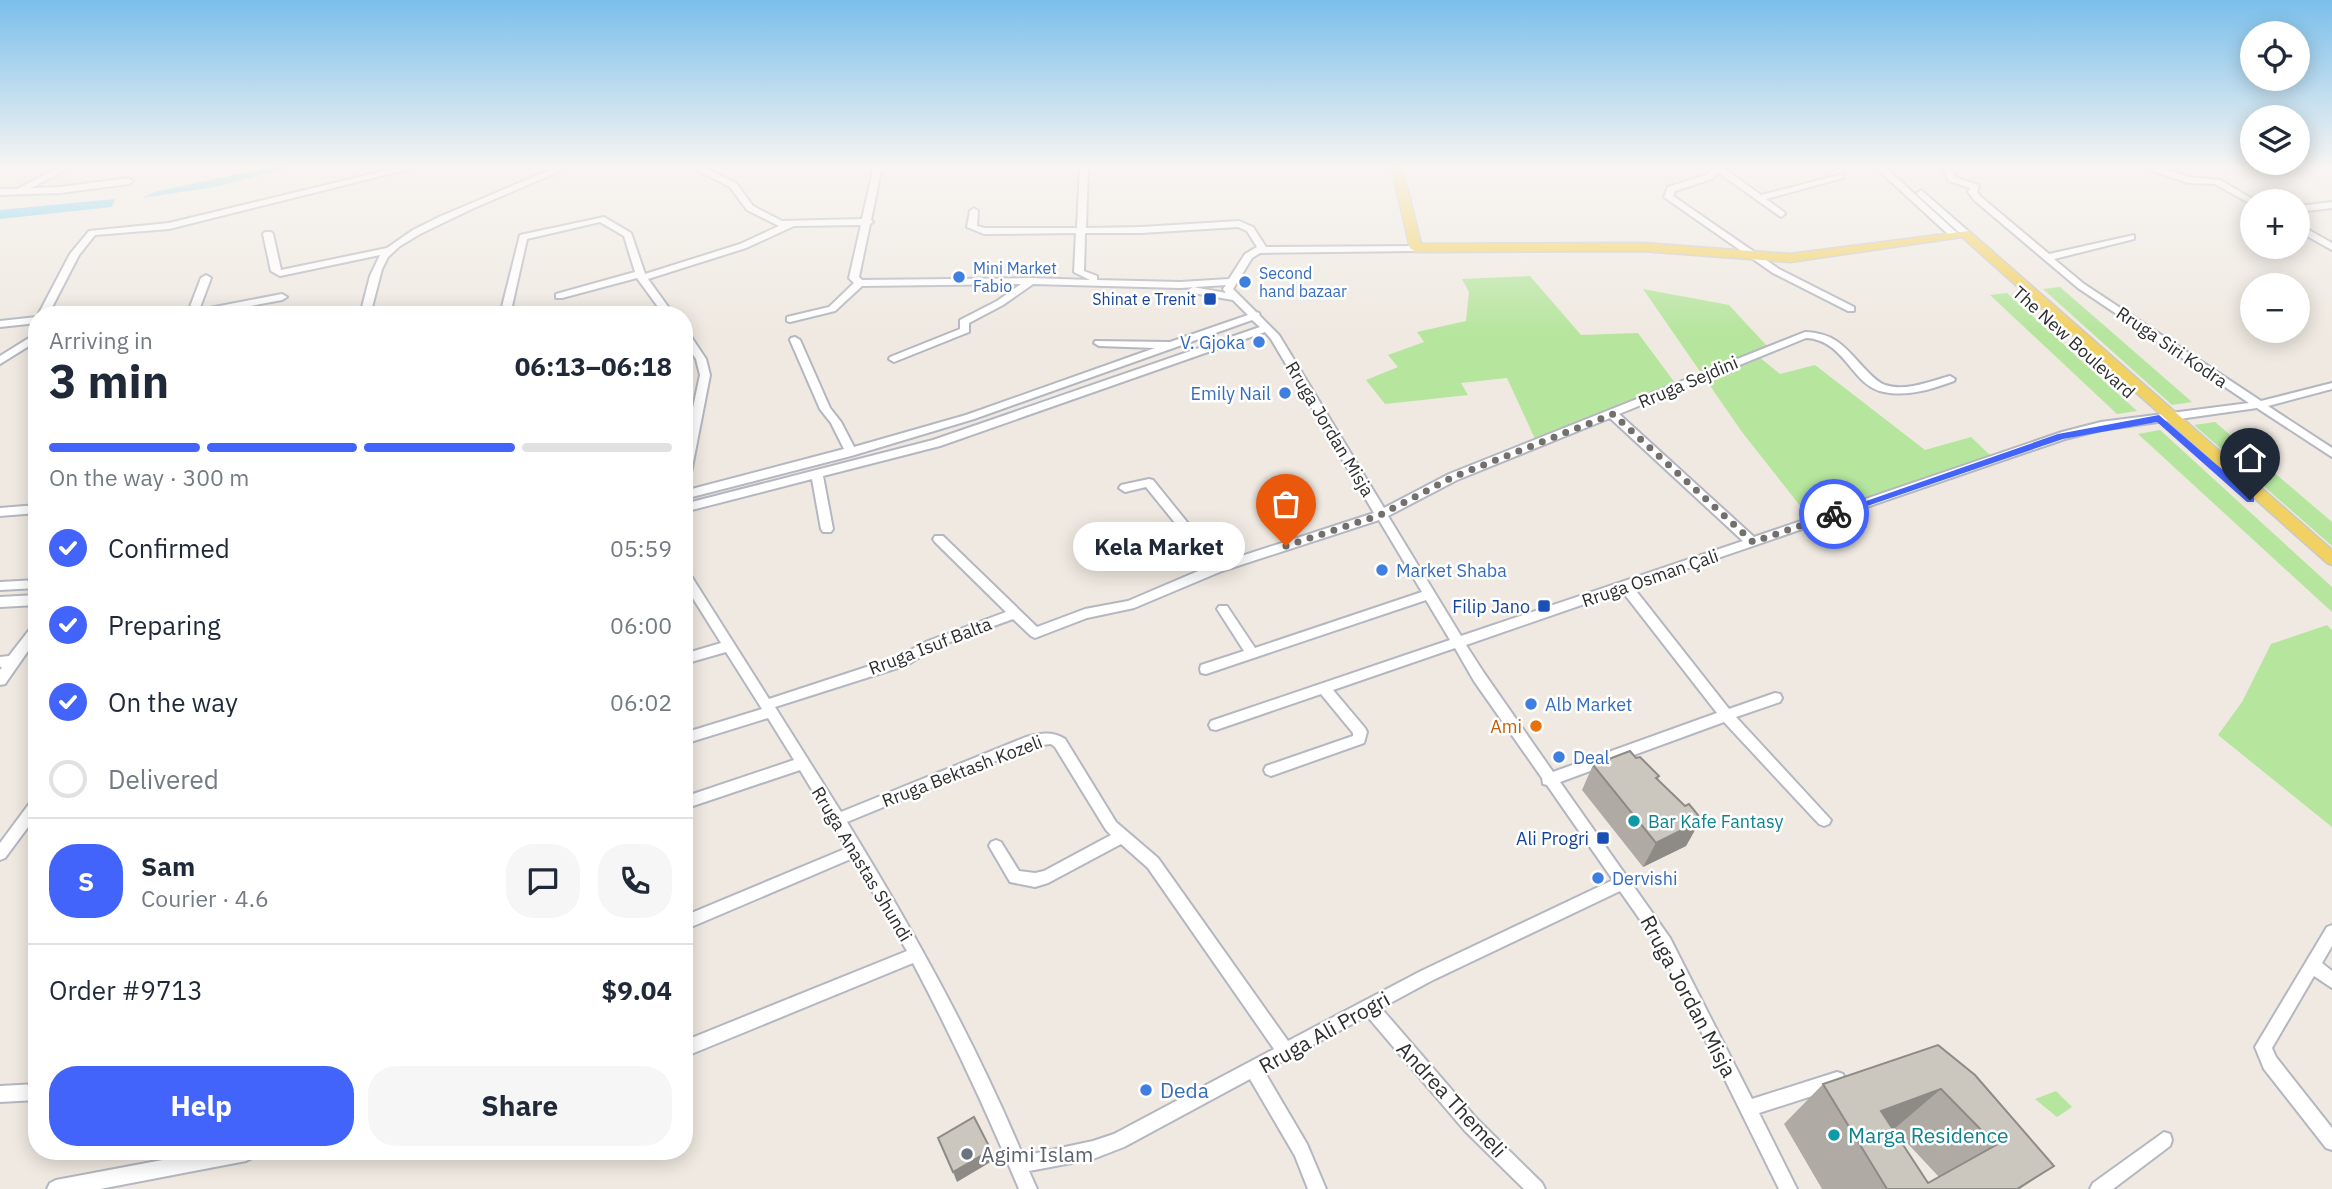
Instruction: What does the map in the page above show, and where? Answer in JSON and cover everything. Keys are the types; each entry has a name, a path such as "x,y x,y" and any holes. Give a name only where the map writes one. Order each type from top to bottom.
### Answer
{"main road":[{"path":"1410,221 1416,248 1642,247 1756,257 1806,256 1906,241 1962,236"},
{"name":"The New Boulevard","path":"1962,236 2166,417 2332,559"},
{"name":"The New Boulevard","path":"2166,417 2332,573"}],"street":[{"path":"49,306 75,254 92,233 169,226 188,221"},
{"path":"268,234 276,271 280,273 387,251 438,221"},
{"path":"507,306 523,237 590,221"},
{"path":"605,221 628,235 641,276 663,306"},
{"path":"775,221 790,225 868,222 854,272 854,278 859,283"},
{"path":"973,221 972,227 979,231 1239,224 1250,229 1263,248"},
{"path":"1081,221 1079,272 1096,278 1096,283"},
{"path":"1704,221 1794,282 1851,309"},
{"name":"The New Boulevard","path":"1945,221 1962,236"},
{"name":"The New Boulevard","path":"1947,221 1962,236"},
{"name":"Rruga Siri Kodra","path":"2004,221 2081,286 2332,453"},
{"path":"559,296 641,276 743,246 790,225"},
{"path":"2310,234 2332,247"},
{"path":"2046,258 2131,237"},
{"path":"1233,297 1228,289 1230,282 1248,256 1263,248 1416,248"},
{"path":"367,306 375,272 387,251"},
{"path":"193,306 206,278"},
{"path":"894,359 965,330 964,322 1000,303 1031,281"},
{"path":"790,319 832,309 859,283 1031,281 1180,285 1230,282"},
{"path":"1180,285 1233,297"},
{"path":"233,306 282,297"},
{"name":"Rruga Jordan Misja","path":"1233,297 1256,315 1267,328 1458,641 1548,780 1624,882 1665,943 1788,1189"},
{"path":"693,493 851,452 970,417 1256,315"},
{"path":"0,324 28,321"},
{"path":"693,506 817,476 974,430 1267,328"},
{"name":"Rruga Sejdini","path":"1380,515 1453,477 1805,335 1820,336 1833,341 1885,389 1921,389 1950,379"},
{"path":"795,340 825,409 836,422 851,452"},
{"path":"0,361 28,342"},
{"path":"1099,343 1172,346"},
{"path":"693,347 701,359 705,375 693,434"},
{"path":"2121,423 2257,405 2332,386"},
{"path":"1613,414 1753,542"},
{"name":"Rruga Osman Çali","path":"1216,725 2062,436 2121,423"},
{"path":"817,476 827,529"},
{"path":"1125,488 1149,483 1218,568"},
{"path":"0,512 28,510"},
{"path":"939,539 1035,632 1085,614 1130,605 1218,568 1380,515"},
{"path":"0,586 28,583"},
{"path":"1625,586 1726,715 1824,820"},
{"name":"Rruga Anastas Shundi","path":"693,588 837,820 915,955 995,1110 1019,1165"},
{"path":"1206,669 1430,594"},
{"path":"0,602 28,600"},
{"path":"1223,609 1252,653"},
{"name":"Rruga Isuf Balta","path":"693,737 902,661 932,644 1016,614"},
{"path":"0,680 7,661 28,638"},
{"path":"693,656 729,646"},
{"path":"1271,770 1359,739 1360,732 1324,688"},
{"path":"1548,780 1775,698"},
{"name":"Rruga Bektash Kozeli","path":"837,820 1031,741 1053,738 1060,743 1120,837 1153,863 1287,1053"},
{"path":"693,800 802,763"},
{"path":"0,854 28,816"},
{"path":"996,846 1015,877 1035,880 1120,837"},
{"path":"693,919 855,851"},
{"name":"Rruga Ali Progri","path":"1019,1165 1093,1150 1118,1141 1474,951 1624,882"},
{"path":"2332,932 2315,966 2266,1040 2264,1054 2332,1142"},
{"path":"693,1045 915,955"},
{"path":"2315,966 2332,981"},
{"name":"Andrea Themeli","path":"1370,1007 1463,1116 1536,1189"},
{"path":"1254,1070 1301,1150 1317,1189"},
{"path":"1747,1109 1848,1076"},
{"path":"0,1094 28,1092"},
{"path":"2099,1189 2164,1140"},
{"path":"56,1189 193,1160"},
{"path":"1019,1165 1028,1189"}],"green space":[{"path":"1530,276 1581,335 1638,333 1675,383 1536,441 1507,378 1461,383 1468,395 1385,404 1366,380 1398,367 1388,355 1424,342 1417,332 1466,321 1469,292 1462,279"},
{"path":"2060,287 2192,402 2172,405 2043,289"},
{"path":"1643,289 1729,305 1767,346 1753,352 1780,374 1815,365 1925,450 1971,437 1992,457 1812,521 1742,432"},
{"path":"2007,293 2137,411 2117,414 1990,295"},
{"path":"2215,422 2332,522 2332,546 2194,425"},
{"path":"2160,430 2332,587 2332,612 2138,434"},
{"path":"2327,625 2332,630 2332,827 2218,735 2242,702 2271,644"},
{"path":"2056,1091 2072,1107 2057,1117 2035,1099"}],"building":[{"path":"1630,751 1659,776 1656,778 1685,806 1689,804 1700,821 1656,843 1593,765"},
{"path":"1938,1045 1975,1075 2054,1166 2017,1189 1887,1189 1823,1084","holes":["1941,1089 1996,1145 1928,1183 1881,1111"]},
{"name":"Agimi Islam","path":"974,1117 991,1150 953,1172 938,1138"}],"way so far":[{"path":"1286,546 1380,515 1453,477 1613,414 1753,542 1834,514"}],"place":[{"name":"Mini Market Fabio","path":"959,277"},
{"name":"Second hand bazaar","path":"1245,282"},
{"name":"Shinat e Trenit","path":"1210,299"},
{"name":"V. Gjoka","path":"1259,342"},
{"name":"Emily Nail","path":"1285,393"},
{"name":"Kela Market","path":"1286,546"},
{"name":"Market Shaba","path":"1382,570"},
{"name":"Filip Jano","path":"1544,606"},
{"name":"Alb Market","path":"1531,704"},
{"name":"Ami","path":"1536,726"},
{"name":"Deal","path":"1559,757"},
{"name":"Bar Kafe Fantasy","path":"1634,821"},
{"name":"Ali Progri","path":"1603,838"},
{"name":"Dervishi","path":"1598,878"},
{"name":"Deda","path":"1146,1090"},
{"name":"Marga Residence","path":"1834,1135"},
{"name":"Agimi Islam","path":"967,1154"}],"route":[{"path":"1834,514 2062,436 2101,426 2159,418 2250,500"}]}
